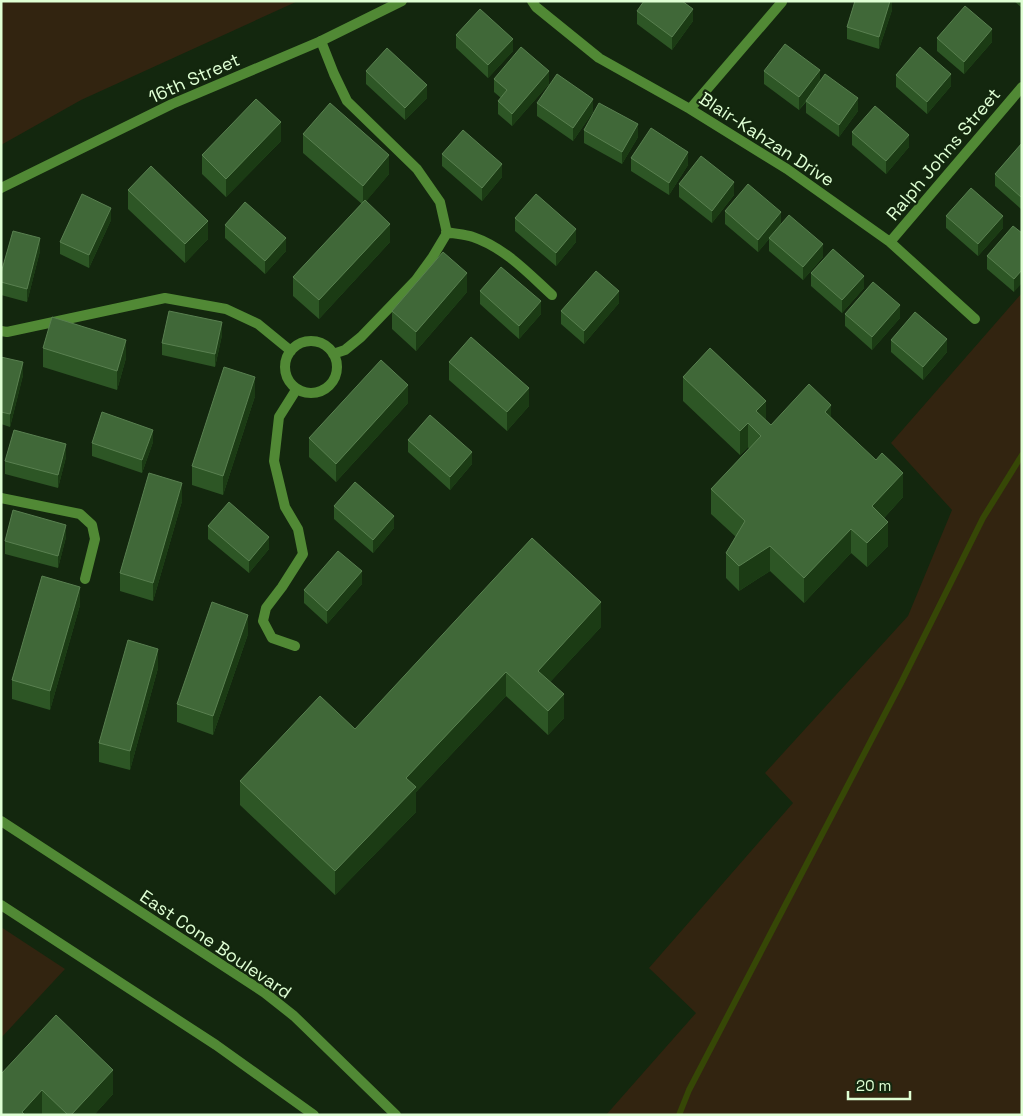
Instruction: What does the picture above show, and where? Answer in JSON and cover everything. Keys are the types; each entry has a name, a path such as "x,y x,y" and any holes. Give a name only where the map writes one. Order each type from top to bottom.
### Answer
{"street":[{"name":"16th Street","path":"1,188 172,104 321,41 402,1"},
{"name":"Blair-Kahzan Drive","path":"532,1 536,7 599,58 690,109 787,169 890,242 975,319"},
{"path":"690,109 782,2"},
{"path":"321,41 347,101 417,169 440,202 446,232 432,258 416,280 361,337 345,350 333,354"},
{"name":"Ralph Johns Street","path":"890,242 1022,87"},
{"path":"446,232 472,237 492,245 514,260 552,295"},
{"path":"1,331 7,332 165,298 226,309 258,324 291,352"},
{"path":"311,341 322,343 330,348 337,366 335,376 329,385 318,392 305,393 296,390 290,384 285,373 286,362 291,352 300,344 311,341"},
{"path":"295,646 272,638 264,621 266,608 304,554 298,529 285,507 274,462 279,417 296,390"},
{"path":"1,498 80,514 92,525 95,539 85,579"},
{"name":"East Cone Boulevard","path":"1,821 265,993 294,1016 396,1115"},
{"path":"1,905 216,1044 314,1115"}],"shaded area":[{"path":"1,1 298,1 81,100 1,145"},
{"path":"1022,293 1022,1115 606,1115 696,1013 649,968 793,803 765,773 908,616 952,510 891,443"},
{"path":"1,927 65,969 1,1038"}],"building":[{"path":"644,1 682,1 693,9 672,37 637,11"},
{"path":"855,1 890,1 879,37 847,27"},
{"path":"965,6 992,29 964,62 937,38"},
{"path":"480,9 513,39 488,65 456,35"},
{"path":"785,44 820,70 799,97 764,71"},
{"path":"521,47 549,71 512,114 498,101 507,90 494,79"},
{"path":"920,47 951,74 927,102 896,75"},
{"path":"387,48 427,85 405,108 366,71"},
{"path":"557,74 593,99 573,128 537,103"},
{"path":"825,74 858,98 839,125 806,101"},
{"path":"256,99 281,122 226,179 202,155"},
{"path":"330,103 389,155 363,186 303,134"},
{"path":"599,103 638,124 622,152 584,130"},
{"path":"875,106 909,135 886,161 852,132"},
{"path":"651,128 688,152 669,183 631,158"},
{"path":"463,130 502,164 482,188 442,154"},
{"path":"1022,143 1022,196 1021,197 995,174"},
{"path":"701,156 734,182 712,211 679,184"},
{"path":"151,166 208,221 185,244 128,190"},
{"path":"748,184 781,212 758,240 725,211"},
{"path":"971,188 1003,216 978,244 946,216"},
{"path":"82,194 111,208 89,255 60,242"},
{"path":"536,194 576,229 556,253 515,218"},
{"path":"365,200 390,224 319,300 293,277"},
{"path":"245,202 286,238 265,261 225,225"},
{"path":"789,215 823,244 803,267 769,238"},
{"path":"1013,226 1022,233 1022,270 1014,279 987,256"},
{"path":"13,231 40,238 27,289 1,282 1,273"},
{"path":"833,249 864,276 842,300 811,273"},
{"path":"443,252 467,273 416,332 392,311"},
{"path":"501,267 541,301 519,326 480,291"},
{"path":"596,271 619,291 584,331 561,311"},
{"path":"873,282 900,305 872,337 845,314"},
{"path":"169,311 222,322 215,354 162,343"},
{"path":"915,312 947,339 923,367 891,340"},
{"path":"52,317 126,340 117,371 43,348"},
{"path":"471,337 529,388 507,412 449,362"},
{"path":"710,348 766,401 756,411 771,425 809,384 831,405 825,412 876,460 882,453 903,473 872,506 888,522 867,543 851,529 804,578 770,546 739,566 726,553 745,521 711,489 761,436 748,423 740,431 683,377"},
{"path":"1,357 23,362 10,414 1,412"},
{"path":"381,360 408,385 336,464 309,438"},
{"path":"224,367 255,377 223,476 192,466"},
{"path":"102,412 153,430 142,460 92,443"},
{"path":"430,415 472,452 450,477 408,440"},
{"path":"14,430 66,444 58,475 5,461"},
{"path":"149,473 182,483 153,583 120,573"},
{"path":"355,482 394,516 373,540 334,506"},
{"path":"229,502 269,537 249,561 208,526"},
{"path":"13,510 66,525 58,556 5,541"},
{"path":"532,538 601,602 538,671 564,694 548,711 506,672 406,778 416,787 335,871 240,781 320,696 355,729"},
{"path":"338,551 362,571 327,611 304,590"},
{"path":"42,576 80,587 50,691 12,680"},
{"path":"212,602 248,615 213,716 177,704"},
{"path":"128,640 158,649 130,751 99,743"},
{"path":"56,1015 113,1070 71,1115 68,1115 42,1090 22,1112 25,1115 1,1115 1,1074"}],"waterway":[{"path":"679,1115 689,1090 901,683 983,518 1022,455"}]}
